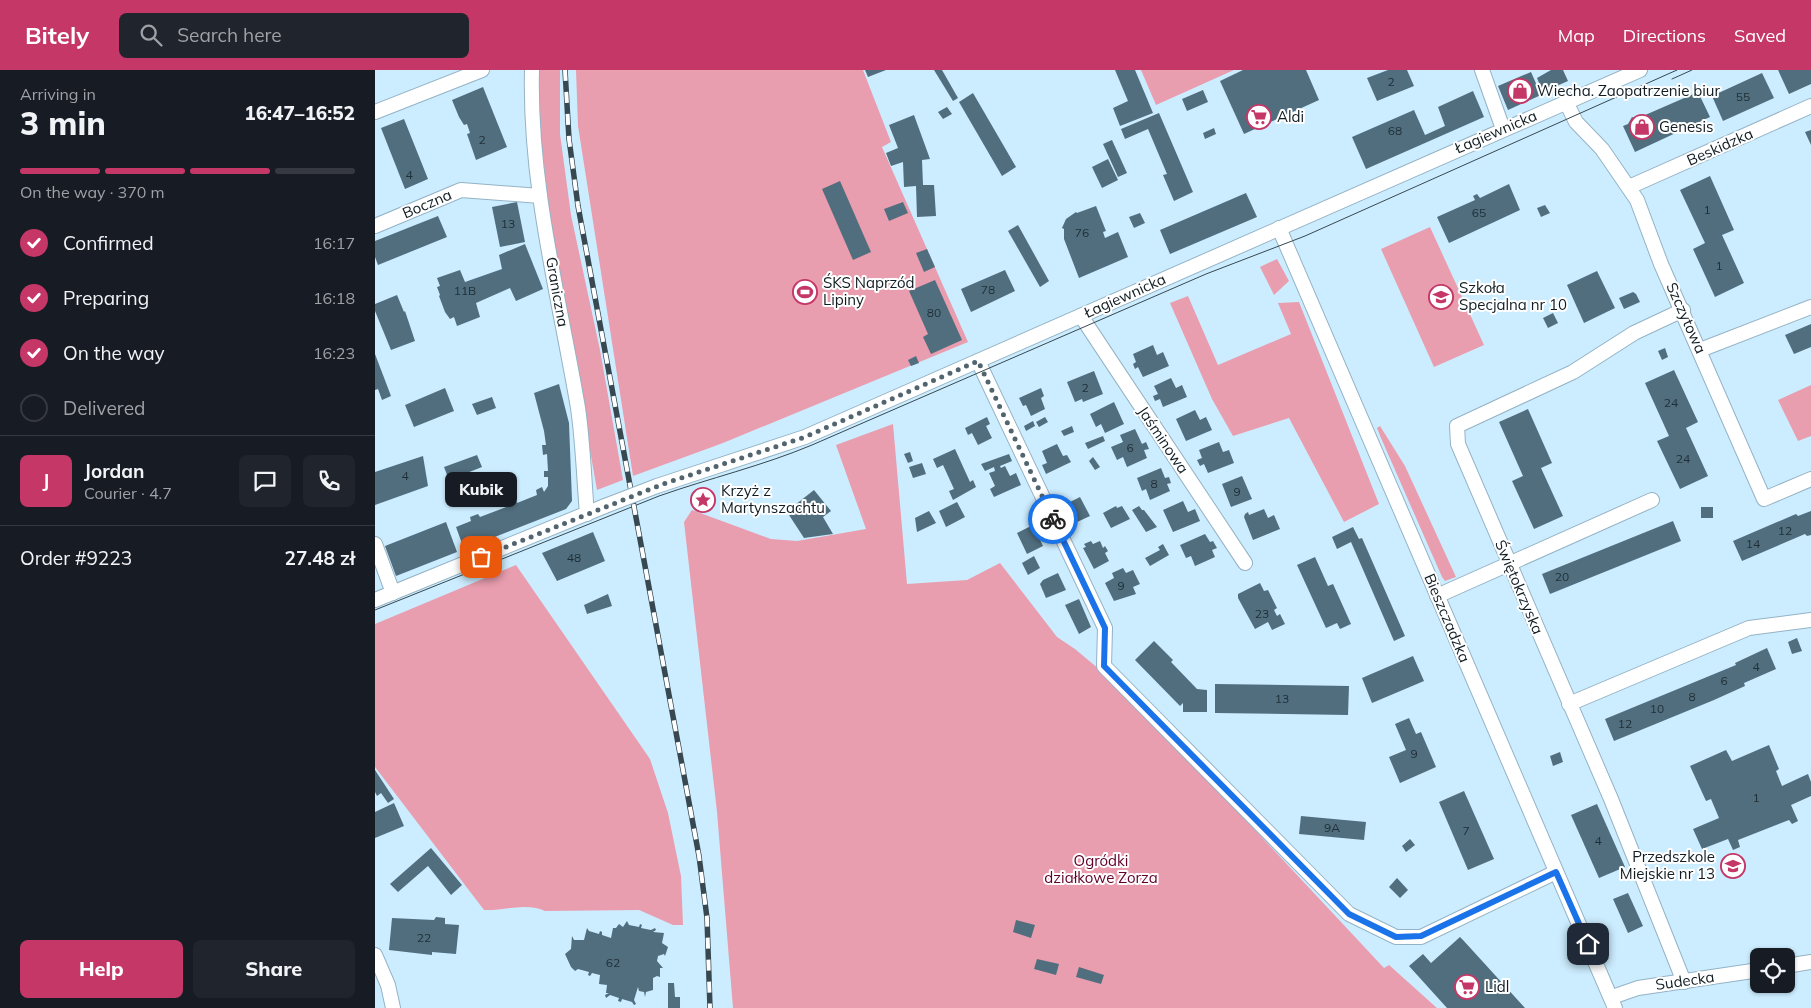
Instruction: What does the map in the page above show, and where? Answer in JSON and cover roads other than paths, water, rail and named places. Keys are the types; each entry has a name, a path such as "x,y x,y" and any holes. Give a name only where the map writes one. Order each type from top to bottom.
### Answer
{"street":[{"path":"375,112 482,70"},
{"name":"Graniczna","path":"533,70 531,113 540,196 578,410 587,514"},
{"path":"1482,70 1503,129"},
{"name":"Łagiewnicka","path":"375,600 657,486 805,437 1640,70"},
{"name":"Szczytowa","path":"1566,102 1576,122 1602,149 1637,200 1661,264 1683,310 1763,499 1811,479"},
{"name":"Beskidzka","path":"1629,187 1811,106"},
{"name":"Boczna","path":"375,226 461,190 540,196"},
{"name":"Bieszczadzka","path":"1279,228 1556,872 1614,1002"},
{"path":"1700,350 1811,307"},
{"name":"Świętokrzyska","path":"1683,310 1634,333 1573,372 1457,426 1458,444 1611,799 1684,982"},
{"name":"Jaśminowa","path":"1081,316 1245,563"},
{"path":"978,361 1105,628 1104,666 1349,914 1396,937 1421,936 1556,872"},
{"path":"1437,596 1652,500"},
{"path":"375,544 393,593"},
{"path":"1569,704 1749,628 1811,620"},
{"path":"375,955 388,985 393,1008"},
{"path":"1795,965 1811,962"},
{"name":"Sudecka","path":"1614,1002 1638,988 1750,971"}],"tram line":[{"path":"375,610 659,496 812,445 1206,274 1305,236 1677,70"},
{"path":"1672,79 1692,70"}],"railway":[{"path":"565,70 569,139 578,206 699,856 707,918 710,1008"}],"place":[{"name":"Wiecha. Zaopatrzenie biur","path":"1520,91"},
{"name":"Aldi","path":"1259,117"},
{"name":"Genesis","path":"1642,127"},
{"name":"ŚKS Naprzód Lipiny","path":"805,292"},
{"name":"Szkoła Specjalna nr 10","path":"1441,297"},
{"name":"Krzyż z Martynszachtu","path":"703,500"},
{"name":"Kubik","path":"481,557"},
{"name":"Przedszkole Miejskie nr 13","path":"1733,866"},
{"name":"Lidl","path":"1467,987"}],"park label":[{"name":"Ogródki działkowe Zorza","path":"1101,870"}]}
